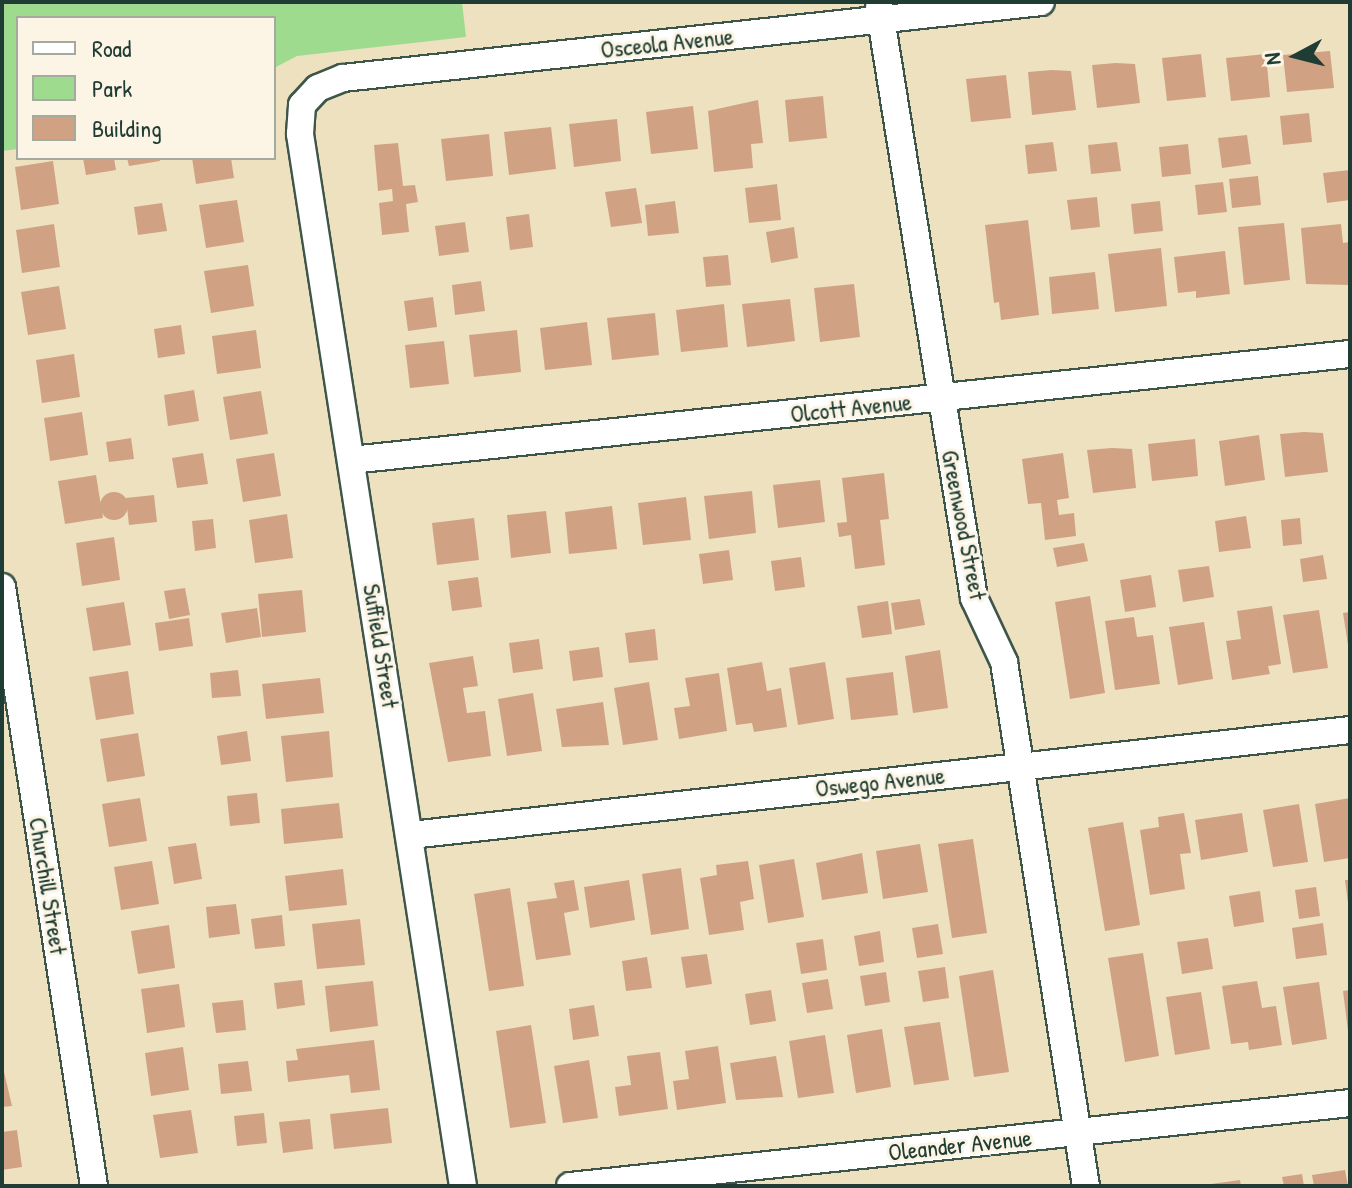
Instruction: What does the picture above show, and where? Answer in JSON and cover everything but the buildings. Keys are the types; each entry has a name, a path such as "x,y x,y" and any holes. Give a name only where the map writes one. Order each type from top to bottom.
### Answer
{"street":[{"name":"Osceola Avenue","path":"302,105 318,88 343,78 879,11 1041,2"},
{"name":"Greenwood Street","path":"879,11 974,598 1004,662 1086,1186"},
{"name":"Suffield Street","path":"302,105 300,134 463,1186"},
{"name":"Olcott Avenue","path":"351,460 1350,354"},
{"name":"Churchill Street","path":"2,587 94,1186"},
{"name":"Oswego Avenue","path":"411,835 1350,730"},
{"name":"Oleander Avenue","path":"570,1186 1350,1103"}],"green space":[{"path":"2,2 462,2 466,37 297,56 276,67 276,16 16,16 16,149 2,151"}]}
